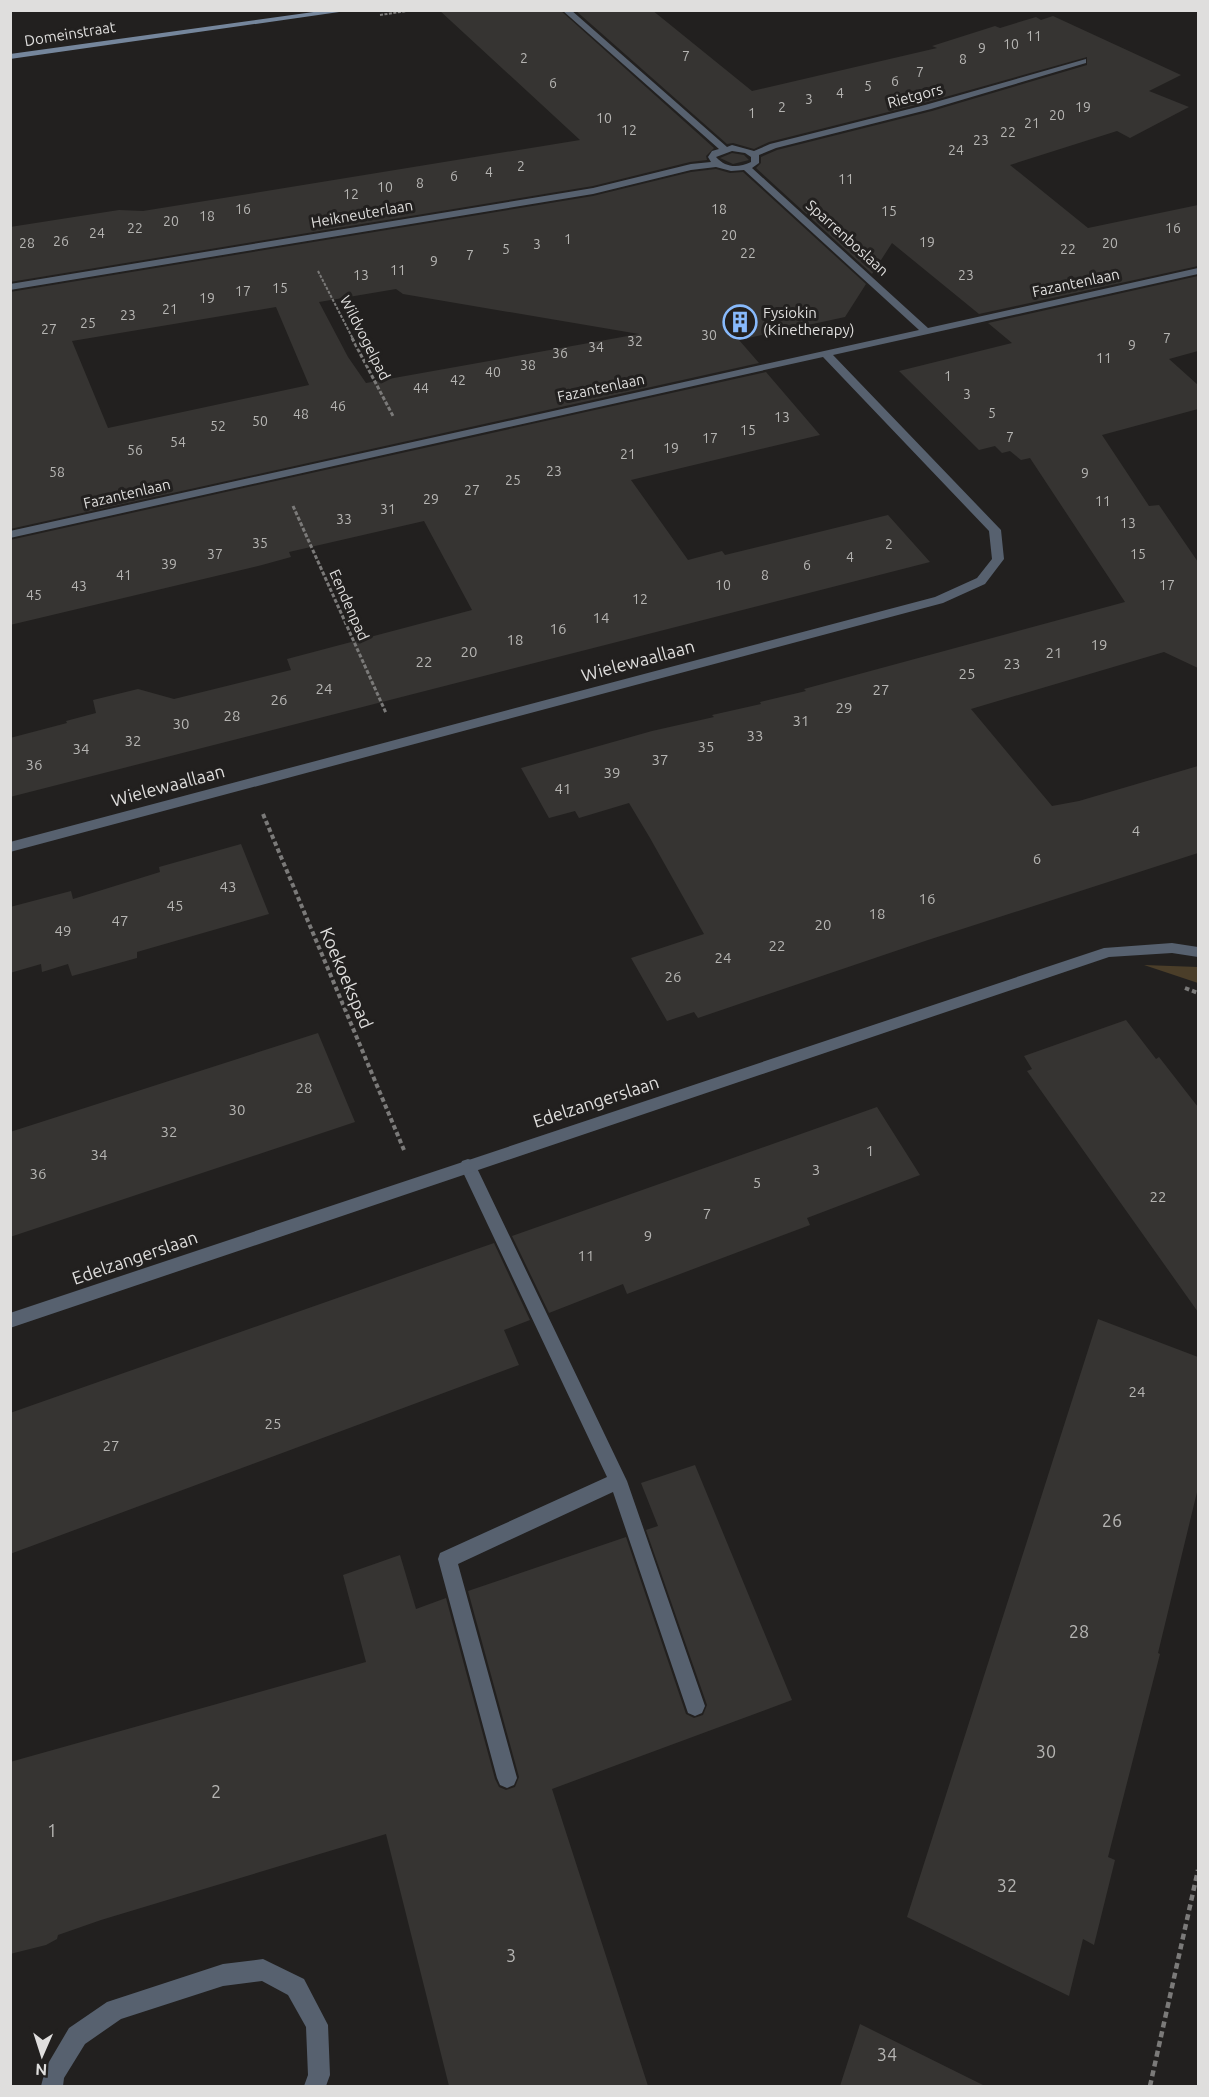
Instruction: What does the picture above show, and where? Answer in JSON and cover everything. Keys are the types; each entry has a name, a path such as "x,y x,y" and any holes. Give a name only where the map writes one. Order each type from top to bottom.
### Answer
{"street":[{"name":"Domeinstraat","path":"10,57 349,10"},
{"path":"566,10 724,149"},
{"name":"Rietgors","path":"754,154 773,146 928,107 1083,62"},
{"path":"724,149 741,149 754,154 755,163 746,167 728,168 716,164 712,157 724,149"},
{"name":"Heikneuterlaan","path":"10,287 592,191 691,167 716,164"},
{"name":"Sparrenboslaan","path":"746,167 927,332"},
{"name":"Fazantenlaan","path":"10,535 1198,271"},
{"name":"Wielewaallaan","path":"10,847 939,600 981,581 998,559 995,530 826,354"},
{"name":"Edelzangerslaan","path":"10,1321 1109,952 1172,948 1198,952"},
{"path":"468,1166 618,1481 695,1706"},
{"path":"507,1778 447,1559 618,1481"},
{"path":"52,2086 54,2075 77,2036 115,2010 222,1975 263,1970 296,1987 316,2025 318,2075 315,2086"}],"path":[{"name":"Wildvogelpad","path":"302,239 409,446"},
{"name":"Eendenpad","path":"279,475 400,743"},
{"name":"Koekoekspad","path":"251,783 418,1183"},
{"path":"1150,2086 1198,1870"}],"shaded area":[{"path":"1144,965 1198,967 1198,983"}],"building":[{"path":"439,10 560,10 714,148 706,156 707,160 690,162 593,186 10,282 10,227 119,210 143,211 580,140"},
{"path":"575,10 652,10 752,91 937,48 932,46 995,26 1000,28 1036,17 1041,20 1053,16 1181,75 1149,91 1189,107 1130,138 1117,131 1010,165 1088,228 1198,205 1198,266 979,314 892,243 872,274 756,168 761,163 761,157 777,150 932,111 1087,65 1087,57 924,103 769,142 754,149 733,143 727,144"},
{"path":"732,153 744,155 749,160 733,164 720,158"},
{"path":"716,169 730,173 743,172 866,284 845,317 739,340 759,363 10,529 10,292 593,196 691,172","holes":["396,289 403,294 639,334 366,383 348,357 319,302","276,307 309,385 108,428 72,341"]},
{"path":"1198,276 1198,351 1169,359 1198,385 1198,409 1102,435 1149,506 1159,505 1198,562 1198,668 1164,652 971,709 1052,806 1079,801 1198,766 1198,853 928,940 698,1018 694,1012 667,1021 631,958 704,934 650,838 629,803 579,818 575,811 549,818 521,768 652,731 714,717 712,715 761,704 760,702 806,691 804,689 1125,602 1030,458 1021,460 1010,451 1002,453 995,446 979,450 899,371 1012,343 988,323"},
{"path":"766,372 820,435 631,480 688,560 722,551 725,555 888,515 930,562 10,797 10,738 96,713 93,700 138,689 174,699 291,670 287,659 472,610 424,521 289,552 291,557 262,565 10,625 10,540"},
{"path":"241,844 269,914 137,952 137,958 72,976 68,964 42,972 41,964 10,973 10,907 71,891 73,899 160,872 159,867"},
{"path":"1126,1020 1156,1059 1159,1057 1198,1107 1198,1312 1027,1071 1032,1069 1024,1056"},
{"path":"318,1033 355,1122 10,1237 10,1132"},
{"path":"877,1107 920,1175 807,1218 810,1225 627,1294 623,1284 549,1313 512,1236"},
{"path":"494,1243 530,1320 504,1330 519,1365 10,1554 10,1413"},
{"path":"1098,1319 1198,1357 1198,1488 1158,1653 1160,1654 1108,1857 1115,1860 1094,1945 1083,1939 1069,1996 907,1917"},
{"path":"695,1465 792,1700 552,1789 648,2086 449,2086 386,1834 101,1920 58,1935 57,1939 46,1945 10,1954 10,1762 366,1662 343,1575 400,1555 416,1609 446,1598 499,1787 506,1790 515,1787 519,1777 468,1591 626,1537 686,1714 694,1718 703,1715 707,1705 646,1530 658,1526 641,1483"},
{"path":"860,2024 985,2086 840,2086"}],"place":[{"name":"Fysiokin (Kinetherapy)","path":"740,322"}]}
